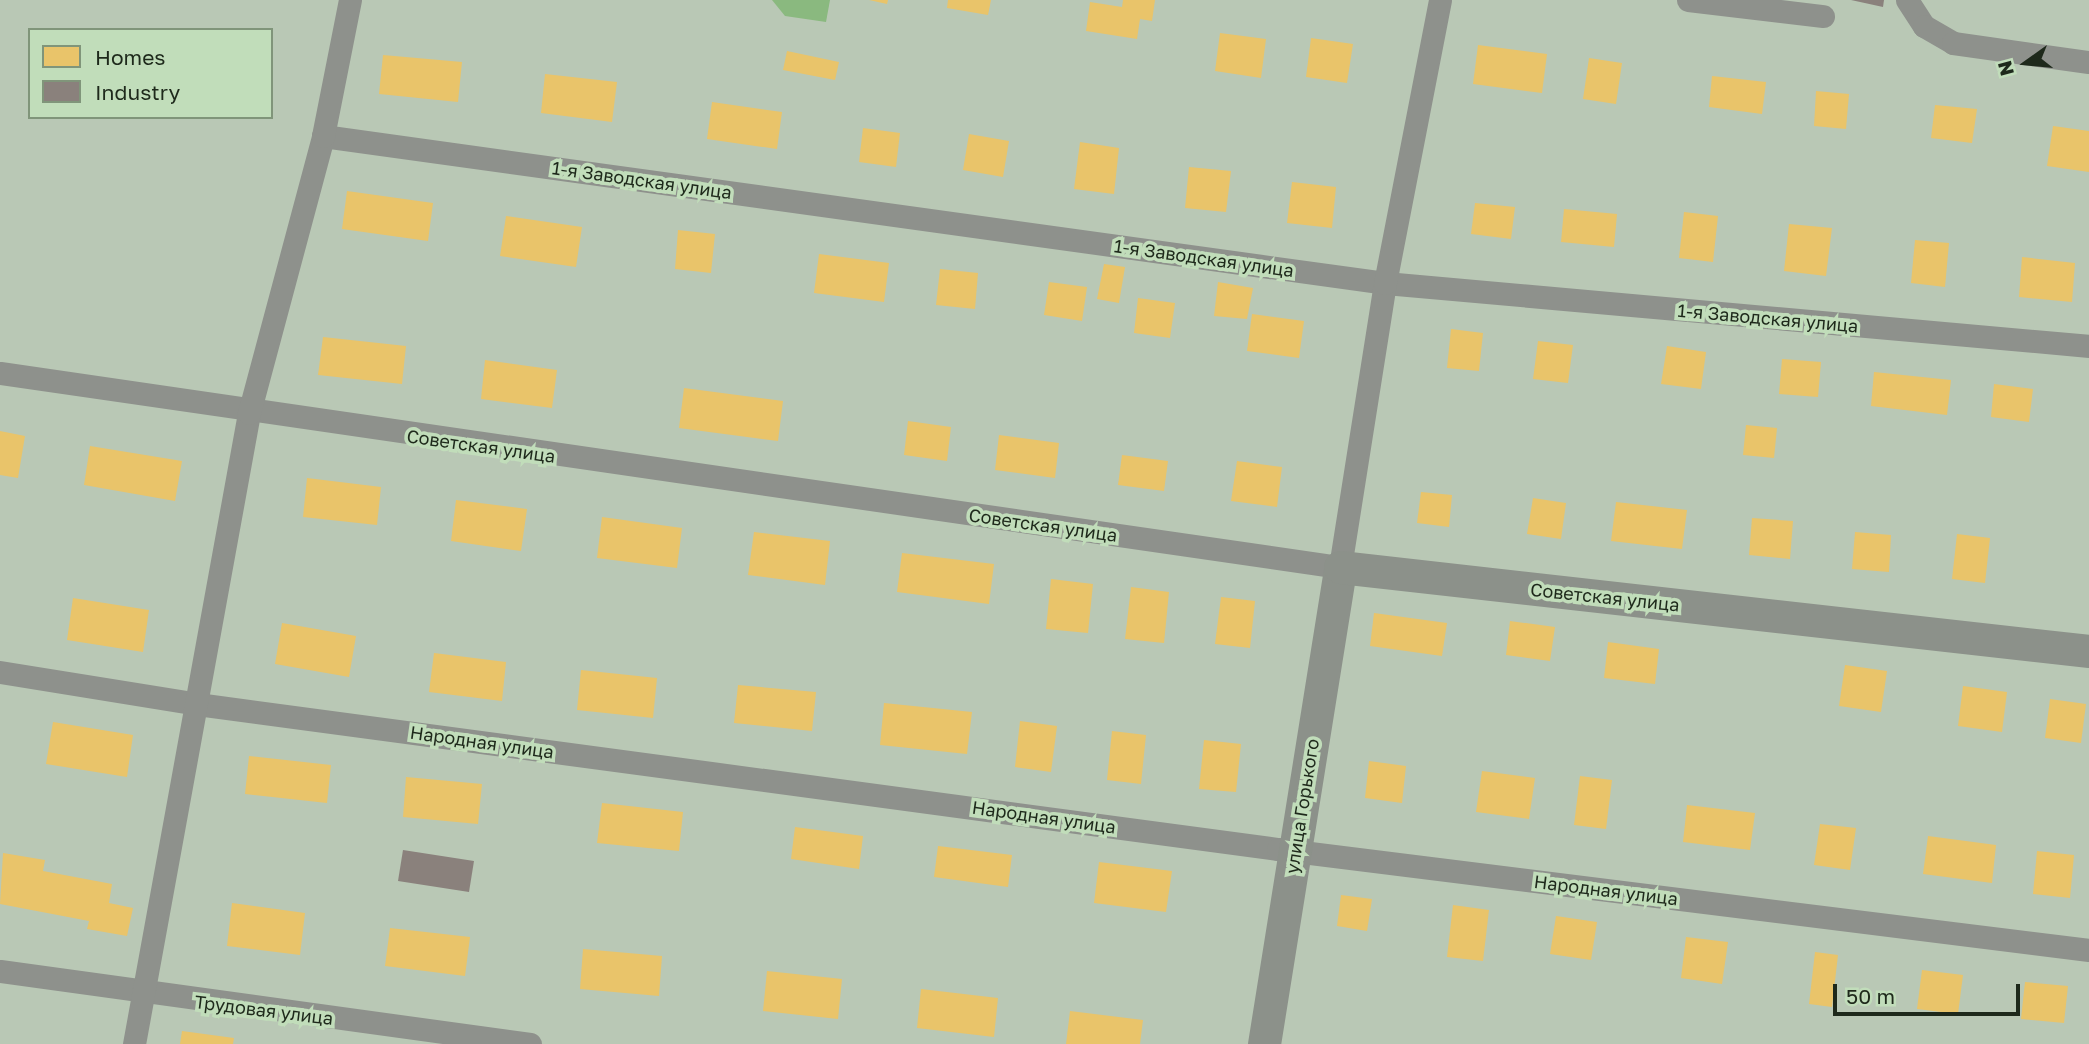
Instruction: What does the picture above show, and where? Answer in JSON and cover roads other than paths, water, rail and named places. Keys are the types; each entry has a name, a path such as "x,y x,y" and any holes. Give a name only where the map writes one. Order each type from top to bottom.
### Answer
{"street":[{"path":"134,1044 249,413 323,136 350,0"},
{"path":"1340,567 1385,284 1440,0"},
{"path":"1688,0 1823,16"},
{"path":"1907,0 1924,26 1953,43 2089,62"},
{"name":"1-я Заводская улица","path":"323,136 1385,284 2089,346"},
{"name":"Советская улица","path":"0,373 249,413 1340,567 2089,651"},
{"name":"улица Горького","path":"1264,1044 1340,567"},
{"name":"Народная улица","path":"0,672 197,704 1295,851 2089,950"},
{"name":"Трудовая улица","path":"0,971 145,995 530,1044"}]}
